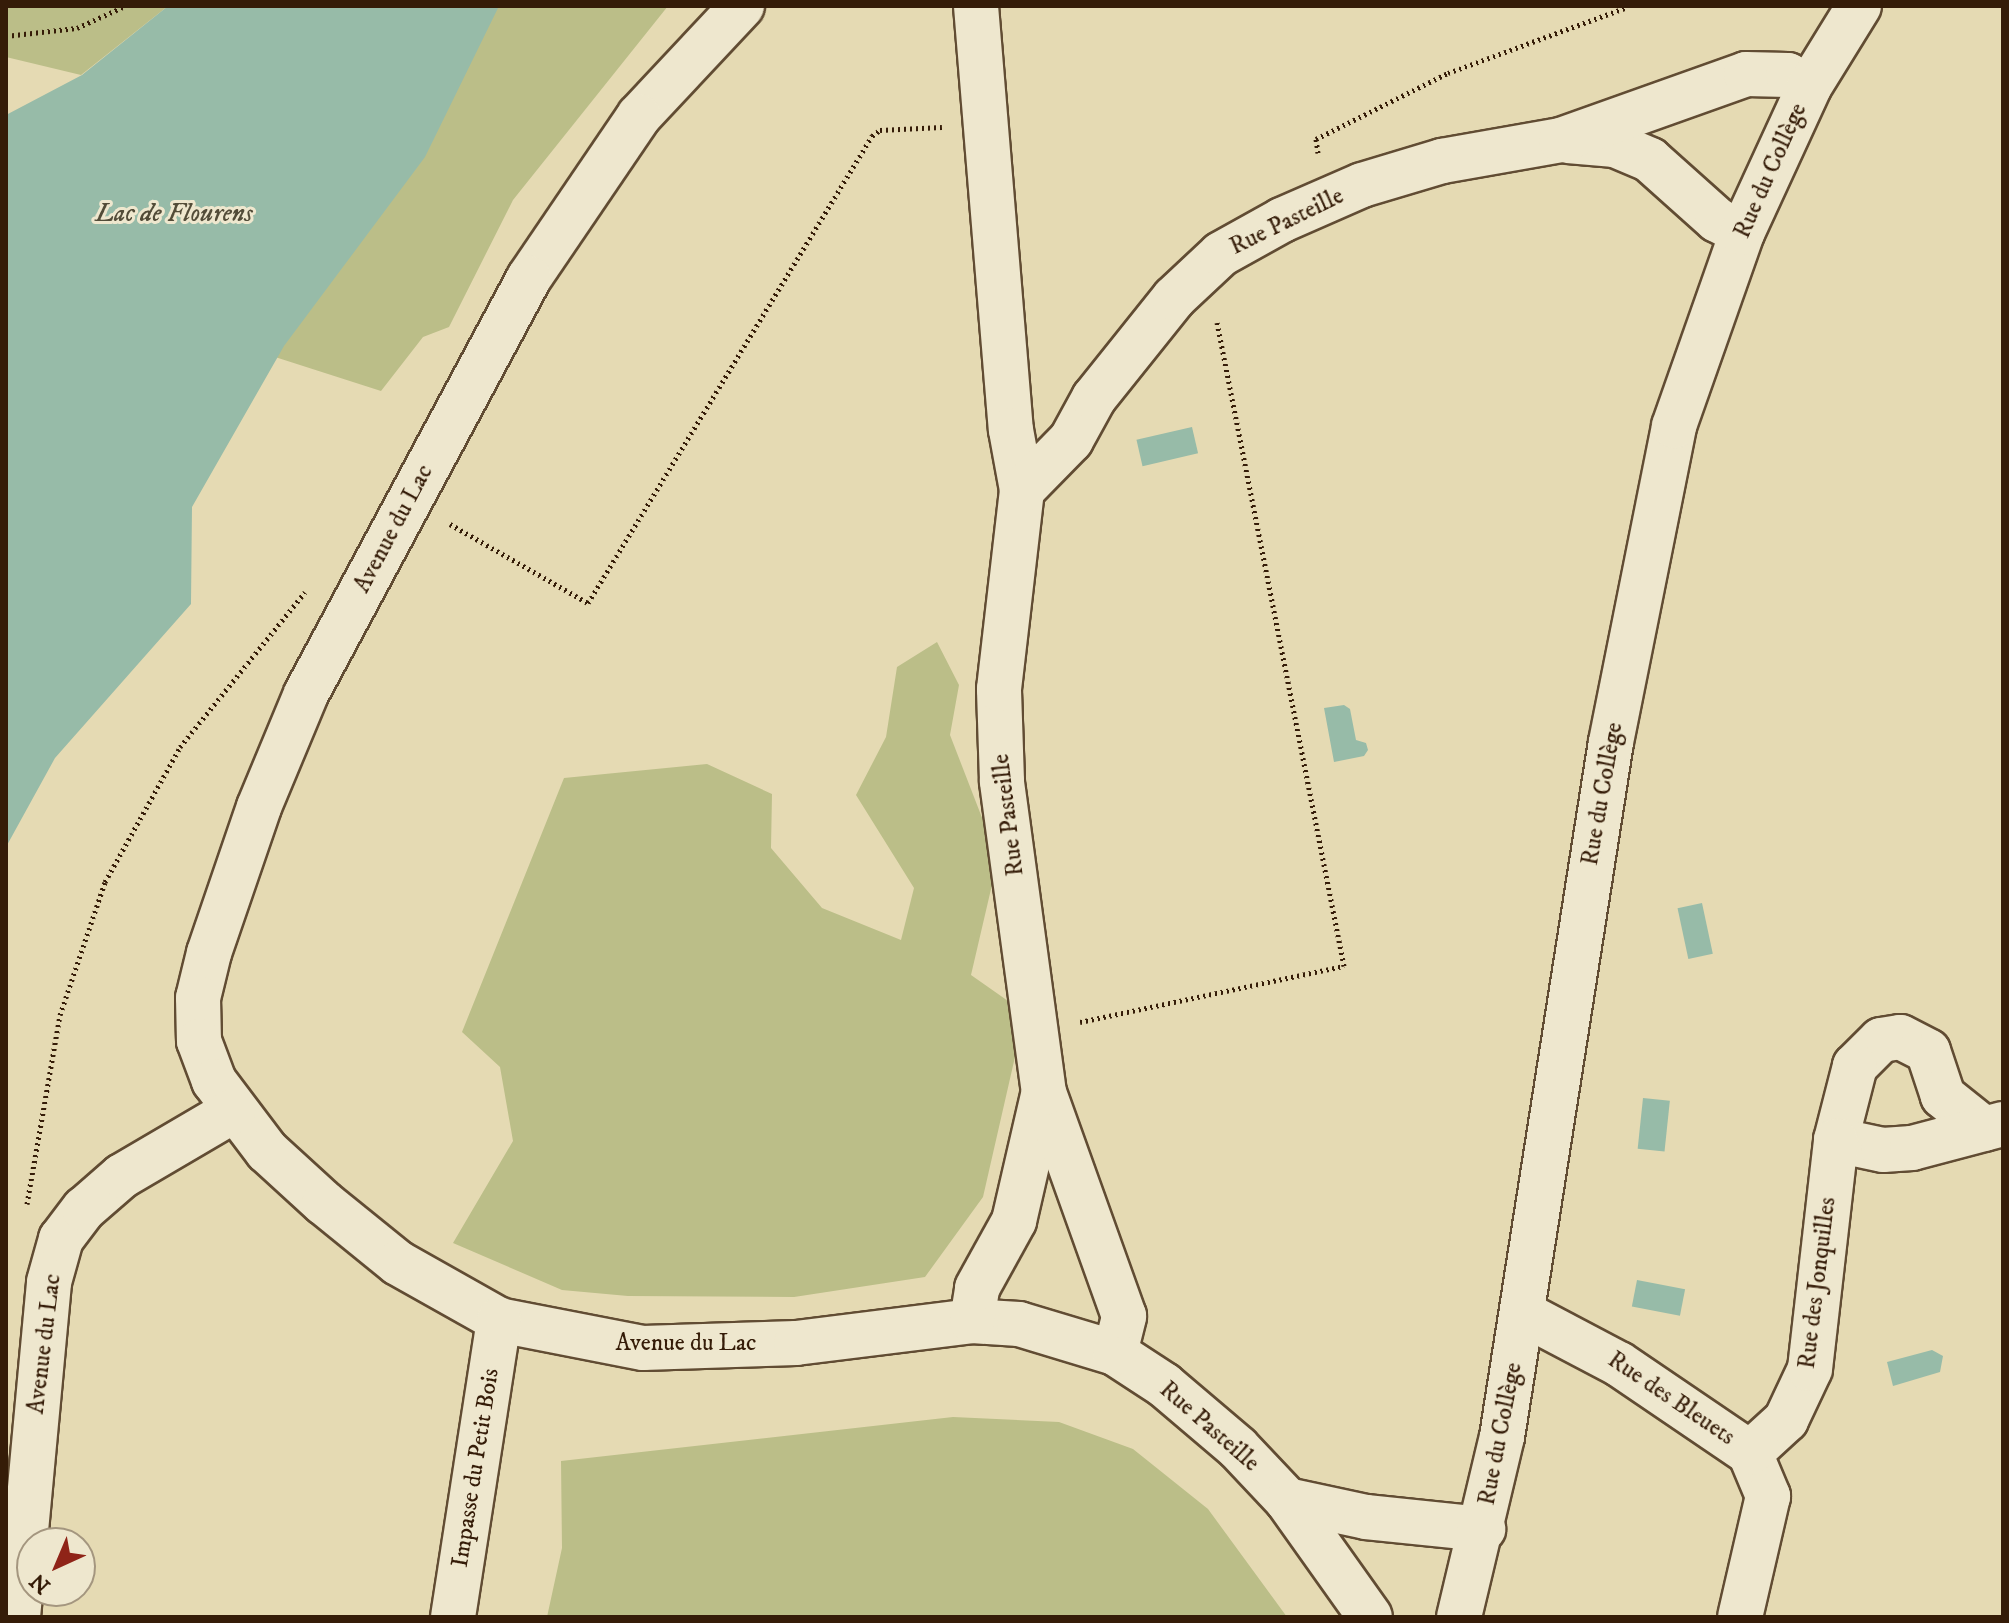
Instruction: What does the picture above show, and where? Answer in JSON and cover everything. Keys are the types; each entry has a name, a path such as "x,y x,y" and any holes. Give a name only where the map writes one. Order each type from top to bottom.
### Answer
{"street":[{"name":"Avenue du Lac","path":"742,6 639,116 580,197 529,278 306,694 259,807 209,953 198,998 199,1041 233,1111 267,1151 398,1263 499,1320 588,1341 710,1349 972,1321 1019,1324 1115,1353"},
{"name":"Rue Pasteille","path":"976,6 1011,430 1022,490 999,689 1002,781 1044,1093 1124,1316 1115,1353 1164,1385 1238,1448 1287,1500 1370,1617"},
{"name":"Rue du Collège","path":"1459,1617 1483,1529 1524,1314 1608,757 1674,426 1742,233 1809,87 1859,6"},
{"name":"Rue Pasteille","path":"1022,490 1071,440 1131,347 1221,254 1324,202 1442,161 1561,140 1746,74 1788,75 1809,87"},
{"name":"Rue Pasteille","path":"1561,140 1615,145 1650,160 1717,220 1742,233"},
{"name":"Rue des Jonquilles","path":"1750,1453 1786,1420 1810,1369 1836,1140 1855,1066 1881,1040 1900,1037 1928,1051 1943,1096 1994,1126"},
{"name":"Rue Pasteille","path":"972,1321 977,1288 1014,1221 1044,1093"},
{"name":"Avenue du Lac","path":"18,1617 49,1282 61,1239 84,1209 122,1176 233,1111"},
{"name":"Rue des Jonquilles","path":"1836,1140 1883,1150 1912,1148 1994,1126"},
{"name":"Rue des Bleuets","path":"1524,1314 1619,1364 1750,1453 1768,1496 1740,1617"},
{"name":"Impasse du Petit Bois","path":"453,1617 499,1320"},
{"path":"1287,1500 1353,1516 1483,1529"}],"path":[{"path":"6,36 77,28 125,6"},
{"path":"1324,202 1316,139 1448,73 1627,6"},
{"path":"409,500 588,603 872,136 880,130 987,125"},
{"path":"1036,1032 1344,966 1214,305 1195,278"}],"green space":[{"path":"6,6 168,6 81,75 6,57"},
{"path":"480,6 668,6 513,200 449,327 423,337 381,391 250,349"},
{"path":"937,642 959,685 950,735 998,859 971,975 1025,1013 983,1197 925,1277 794,1297 628,1296 562,1290 453,1243 513,1141 500,1067 462,1032 564,778 707,764 772,794 771,848 822,908 901,940 914,888 856,795 886,737 897,667"},
{"path":"953,1417 1059,1422 1133,1449 1208,1509 1287,1617 547,1617 562,1548 561,1461"}],"water":[{"name":"Lac de Flourens","path":"168,6 499,6 425,157 284,346 192,507 191,604 55,758 6,847 6,115 82,75"},
{"path":"1192,427 1198,453 1143,466 1136,440"},
{"path":"1344,705 1350,709 1356,740 1366,743 1368,750 1364,756 1334,762 1324,708"},
{"path":"1702,903 1713,954 1688,959 1678,908"},
{"path":"1643,1098 1670,1101 1665,1152 1638,1149"},
{"path":"1637,1280 1685,1289 1680,1316 1632,1307"},
{"path":"1932,1350 1943,1356 1940,1372 1893,1386 1887,1362"}]}
